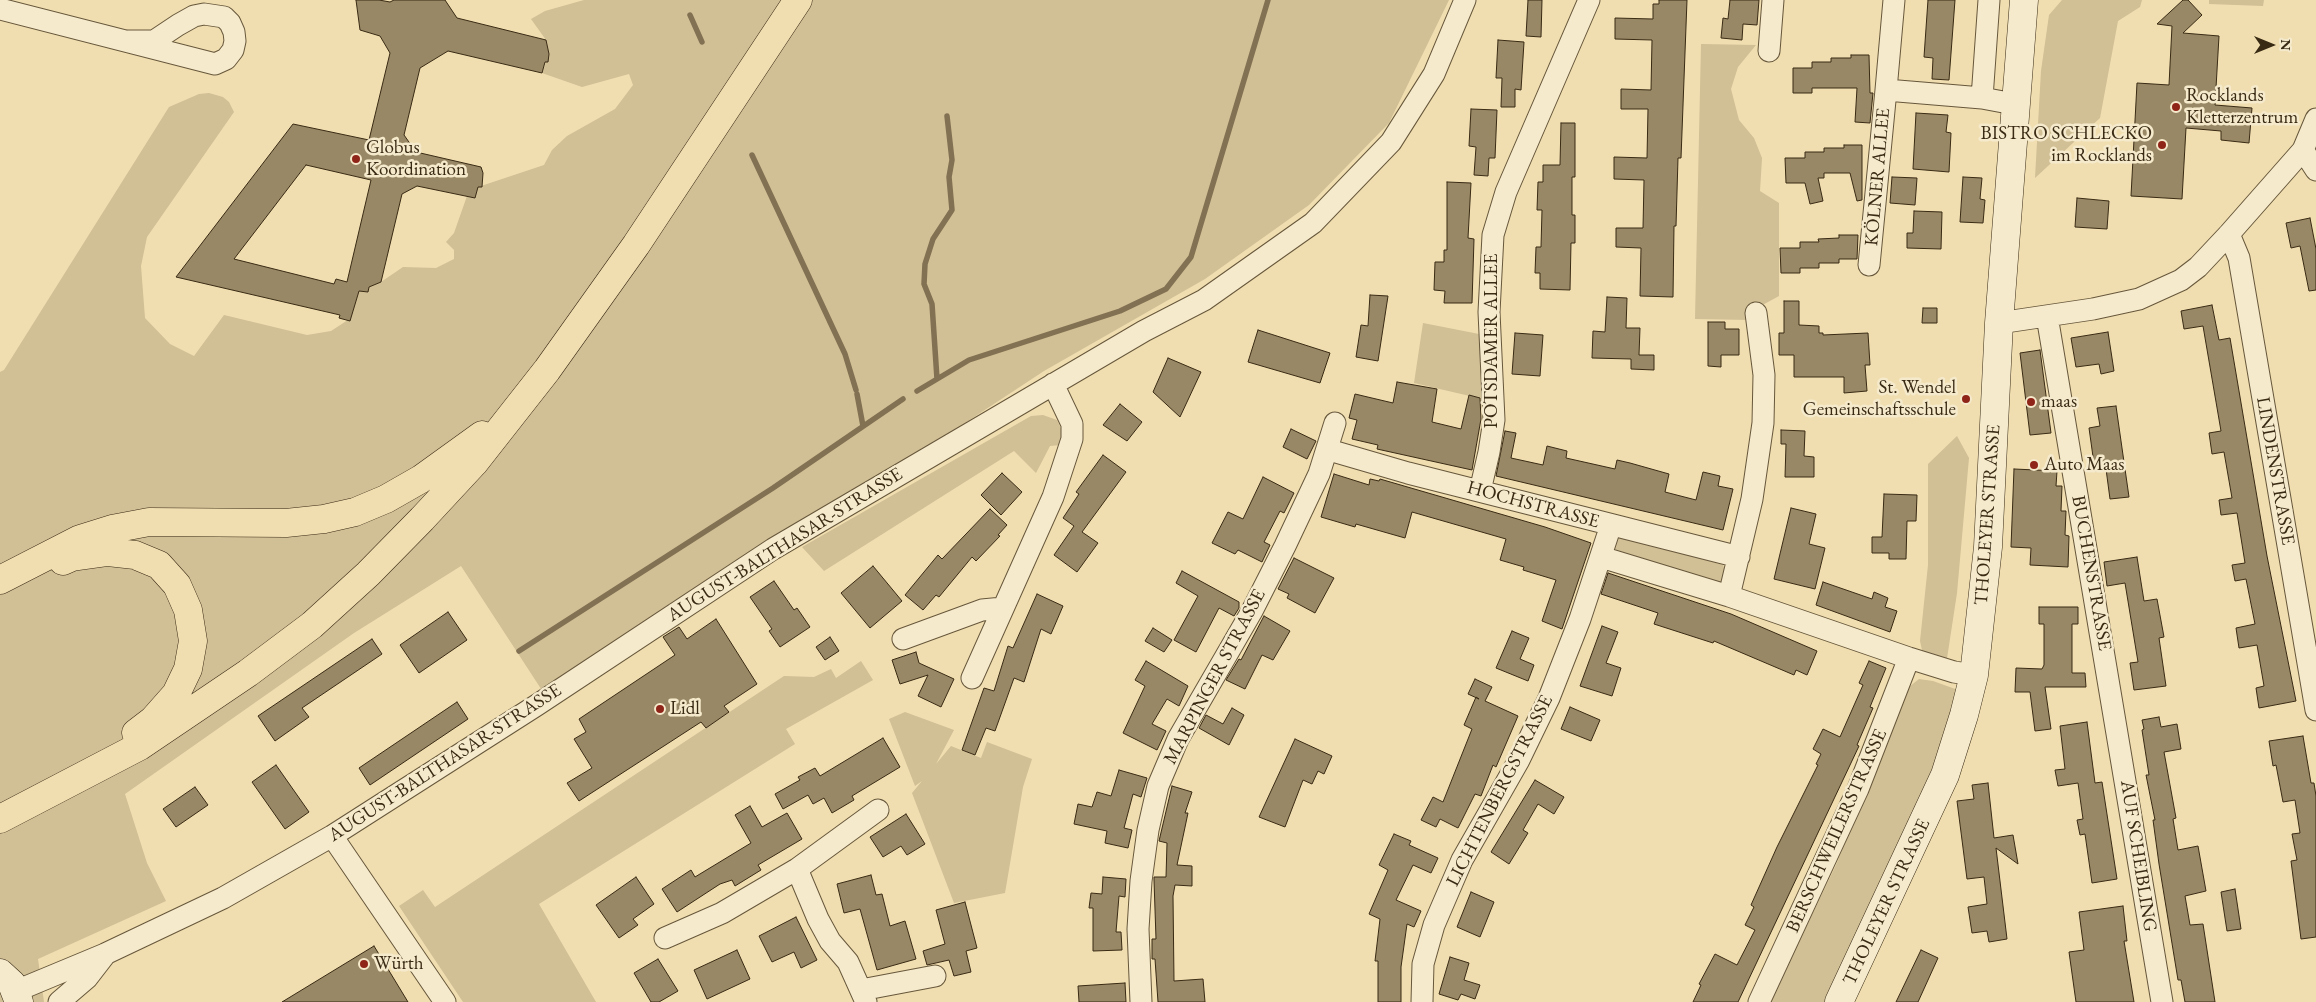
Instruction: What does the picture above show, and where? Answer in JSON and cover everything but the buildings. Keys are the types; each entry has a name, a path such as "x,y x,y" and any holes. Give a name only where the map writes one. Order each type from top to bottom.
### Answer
{"highway":[{"path":"0,819 140,746 248,673 312,625 368,574 429,512 474,463 547,370 636,245 798,0"},
{"path":"0,580 80,539 112,529 149,522 286,524 324,519 355,512 386,499 421,479 469,446 506,414 547,370"},
{"path":"0,596 72,557 108,552 135,555 159,565 177,585 188,610 193,641 188,669 176,694 153,720 116,749 28,806"}],"main road":[{"name":"THOLEYER STRASSE","path":"1839,1002 1945,775 1964,715 1974,675 1988,547 1999,323 2014,104 2024,0"}],"street":[{"name":"AUGUST-BALTHASAR-STRASSE","path":"11,989 105,954 222,898 332,836 537,705 773,549 1144,331 1204,300 1313,223 1328,210 1391,142 1434,74 1464,0"},
{"name":"POTSDAMER ALLEE","path":"1480,491 1494,420 1489,312 1493,235 1506,192 1589,0"},
{"path":"1769,51 1773,0"},
{"name":"KÖLNER ALLEE","path":"1869,265 1894,0"},
{"path":"1982,98 1989,0"},
{"path":"0,9 128,41"},
{"name":"KÖLNER ALLEE","path":"1886,90 1982,98 2014,104"},
{"path":"1999,323 2130,301 2181,280 2198,267 2303,150 2316,119"},
{"path":"2303,150 2316,170"},
{"name":"LINDENSTRASSE","path":"2228,234 2239,258 2316,710"},
{"path":"1729,596 1752,499 1763,423 1764,375 1756,313"},
{"name":"BUCHENSTRASSE","path":"2047,316 2114,711"},
{"path":"972,678 1053,497 1072,439 1072,424 1053,384"},
{"name":"MARPINGER STRASSE","path":"1142,1002 1138,929 1141,881 1148,830 1158,786 1178,739 1252,611 1320,474 1329,450 1335,423"},
{"name":"HOCHSTRASSE","path":"1329,450 1408,473 1738,557"},
{"name":"LICHTENBERGSTRASSE","path":"1422,1002 1424,964 1434,925 1462,860 1519,760 1549,698 1580,619 1611,525"},
{"name":"HOCHSTRASSE","path":"1601,557 1729,596 1909,658 1954,672 1974,675"},
{"path":"903,639 982,610 1003,608"},
{"name":"BERSCHWEILERSTRASSE","path":"1759,1002 1858,789 1909,658"},
{"name":"AUF SCHEIBLING","path":"2114,711 2162,1002"},
{"path":"666,938 722,912 797,869 878,810"},
{"path":"332,836 445,1002"},
{"path":"797,869 818,919 830,941 848,962 863,996 935,976"},
{"path":"59,1002 87,978 105,954"}],"shaded area":[{"path":"584,0 1449,0 1389,123 1309,205 1205,279 1044,371 547,698 461,566 354,633 125,794 147,863 166,901 38,959 44,1002 0,1002 0,372 4,370 169,107 199,94 209,93 223,97 229,102 234,112 147,237 141,266 145,318 170,344 194,356 224,315 307,335 331,331 351,318 359,291 367,292 369,287 381,282 403,267 436,268 454,259 454,250 446,242 454,233 467,196 478,187 544,165 552,150 567,136 615,109 633,85 629,74 582,87 542,73 549,54 546,40 531,19 545,11"},
{"path":"2062,0 2142,0 2140,7 2118,21 2100,118 2035,178 2041,71 2049,15"},
{"path":"2209,0 2264,0 2263,6 2209,4"},
{"path":"1701,44 1756,45 1738,67 1731,89 1739,120 1754,138 1762,158 1760,191 1779,203 1779,296 1757,308 1750,320 1695,319"},
{"path":"1423,323 1479,334 1487,400 1414,383"},
{"path":"1043,415 1057,420 1063,433 1061,445 1050,446 1036,473 1014,451 824,571 802,547 1031,416"},
{"path":"1957,436 1969,458 1957,593 1946,665 1924,659 1920,641 1928,565 1928,464"},
{"path":"1615,538 1639,540 1723,565 1726,574 1724,581 1719,586 1614,551 1612,543"},
{"path":"861,661 873,680 786,729 795,744 539,904 596,1002 463,1002 399,906 423,890 435,907 784,676 814,677 831,669 836,678"},
{"path":"1919,679 1933,681 1958,690 1938,766 1829,1002 1770,1002 1836,865 1909,687"},
{"path":"905,712 954,730 936,764 951,746 981,758 987,742 1032,759 1023,787 1005,893 954,903 912,793 922,781 915,786 889,719"}],"waterway":[{"path":"917,391 969,360 1120,311 1166,289 1191,257 1268,0"},
{"path":"690,15 702,42"},
{"path":"937,379 932,304 924,284 925,264 933,239 952,210 949,177 952,160 947,116"},
{"path":"752,155 845,354 856,390"},
{"path":"857,394 863,426"},
{"path":"519,651 773,488 903,399"}],"place":[{"name":"Rocklands Kletterzentrum","path":"2176,107"},
{"name":"BISTRO SCHLECKO im Rocklands","path":"2162,145"},
{"name":"Globus Koordination","path":"356,159"},
{"name":"St. Wendel Gemeinschaftsschule","path":"1966,399"},
{"name":"maas","path":"2031,402"},
{"name":"Auto Maas","path":"2034,465"},
{"name":"Lidl","path":"660,709"},
{"name":"Würth","path":"364,964"}]}
